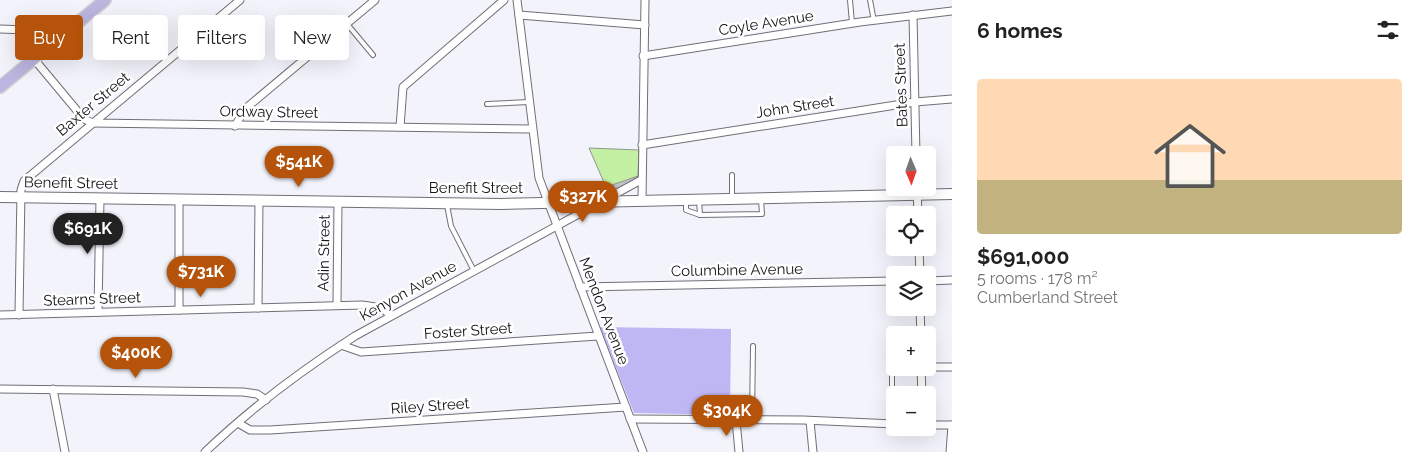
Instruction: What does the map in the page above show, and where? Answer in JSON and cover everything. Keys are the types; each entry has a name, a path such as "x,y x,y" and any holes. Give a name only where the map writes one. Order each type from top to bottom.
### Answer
{"main road":[{"path":"83,18 105,0"},
{"path":"0,87 33,60"}],"street":[{"name":"Baxter Street","path":"21,197 22,185 27,178 240,0"},
{"path":"349,22 375,0"},
{"path":"400,127 404,87 504,0"},
{"name":"Mendon Avenue","path":"517,0 538,178 643,452"},
{"path":"642,201 645,0"},
{"name":"Coyle Avenue","path":"644,56 913,15 952,11"},
{"path":"519,15 645,25"},
{"name":"Bates Street","path":"913,15 916,146"},
{"path":"0,29 15,30"},
{"path":"35,60 84,119 92,123"},
{"path":"235,126 245,109 304,60"},
{"name":"John Street","path":"642,145 915,102 952,99"},
{"name":"Ordway Street","path":"92,123 532,129"},
{"name":"Kenyon Avenue","path":"206,452 266,400 341,346 391,316 641,180"},
{"name":"Benefit Street","path":"0,197 548,203 732,199 886,192"},
{"name":"Benefit Street","path":"936,193 952,194"},
{"path":"19,315 21,197"},
{"path":"98,312 100,198"},
{"path":"178,310 179,199"},
{"path":"258,308 259,200"},
{"name":"Adin Street","path":"337,305 338,202"},
{"path":"936,281 952,280"},
{"name":"Columbine Avenue","path":"580,287 886,281"},
{"name":"Stearns Street","path":"0,315 337,305 376,306 391,316"},
{"name":"Foster Street","path":"341,346 361,352 598,336"},
{"path":"936,367 952,367"},
{"path":"0,389 243,392 257,394 266,400"},
{"path":"53,389 65,452"},
{"name":"Riley Street","path":"238,423 250,430 262,430 626,407"},
{"path":"630,419 886,424"},
{"path":"736,420 739,452"},
{"path":"810,421 813,452"},
{"path":"936,425 952,425 950,452"}],"lane":[{"path":"850,0 852,24"},
{"path":"870,0 874,21"},
{"path":"349,26 373,55"},
{"path":"487,104 529,102"},
{"path":"732,175 732,199"},
{"path":"686,200 686,210 700,215 762,214 761,198"},
{"path":"699,200 700,215"},
{"path":"446,203 451,226 474,271"},
{"path":"752,420 753,346"}],"shaded area":[{"path":"600,327 731,329 730,415 634,413"}],"building":[{"path":"589,148 639,150 638,176 606,187"}]}
